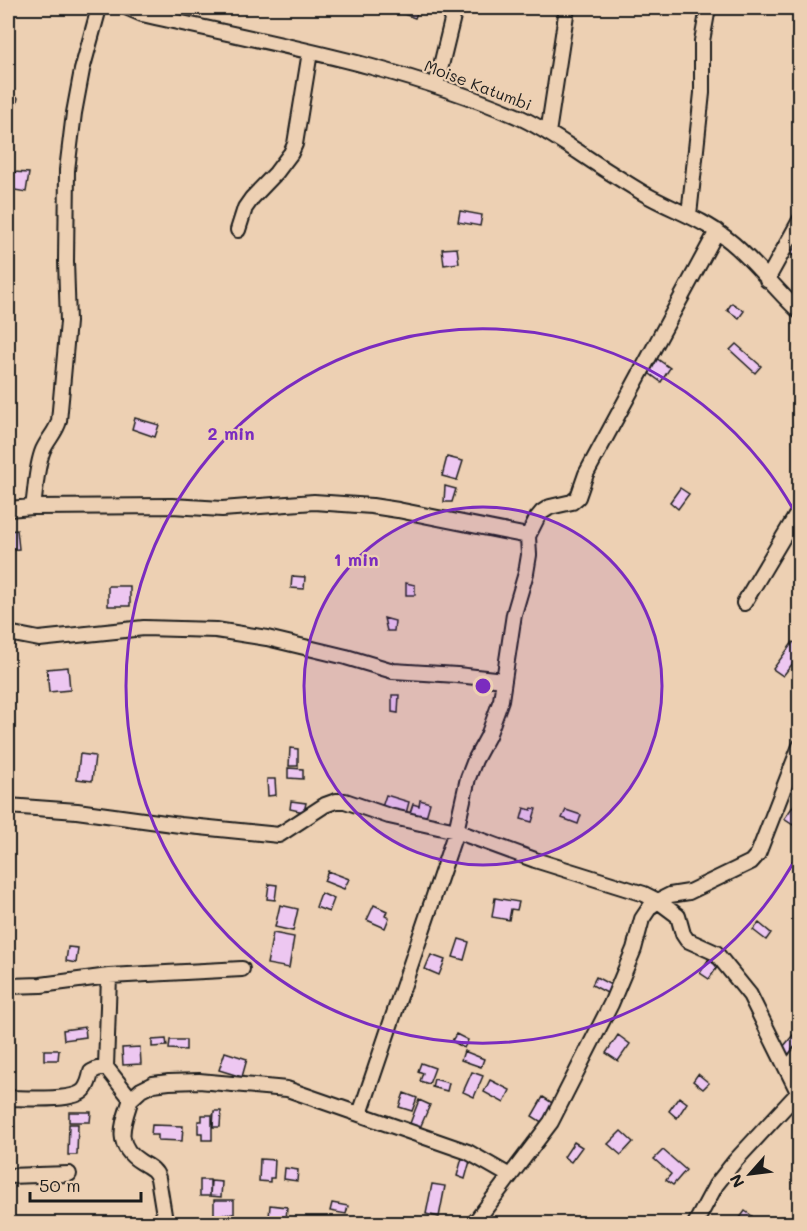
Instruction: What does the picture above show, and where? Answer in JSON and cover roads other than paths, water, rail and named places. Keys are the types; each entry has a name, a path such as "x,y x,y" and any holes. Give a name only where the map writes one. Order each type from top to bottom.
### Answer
{"street":[{"path":"33,507 40,460 59,421 68,322 67,170 82,70 99,8"},
{"name":"Moise Katumbi","path":"128,8 142,14 170,14 417,79 519,117 646,195 717,231 742,252 800,312"},
{"path":"436,86 455,8"},
{"path":"548,133 567,8"},
{"path":"689,215 702,93 702,41 708,8"},
{"path":"238,230 245,208 276,173 295,144 309,52"},
{"path":"767,280 800,220"},
{"path":"360,1114 456,831 468,778 488,736 501,700 514,614 529,555 528,536 542,512 550,507 572,502 578,496 586,474 717,231"},
{"path":"8,509 172,506 222,509 314,502 398,510 528,536"},
{"path":"744,603 800,509"},
{"path":"8,633 39,639 144,628 216,630 267,638 393,671 504,680"},
{"path":"473,1224 551,1122 611,1004 634,949 642,919 650,907 670,895 689,892 751,862 758,854 800,746"},
{"path":"8,806 77,811 279,835 325,805 345,801 389,816 456,831 535,860 644,894 658,901 678,916 687,940 717,953 750,995 799,1094 735,1161 716,1185 695,1224"},
{"path":"8,986 40,985 110,976 242,969"},
{"path":"110,976 106,1067 131,1099"},
{"path":"787,1070 800,1053"},
{"path":"8,1098 61,1098 81,1093 86,1088 91,1072 106,1067"},
{"path":"167,1224 156,1171 132,1155 122,1134 131,1099 141,1090 153,1084 199,1081 287,1089 468,1152 510,1176"},
{"path":"8,1176 69,1174"}]}
